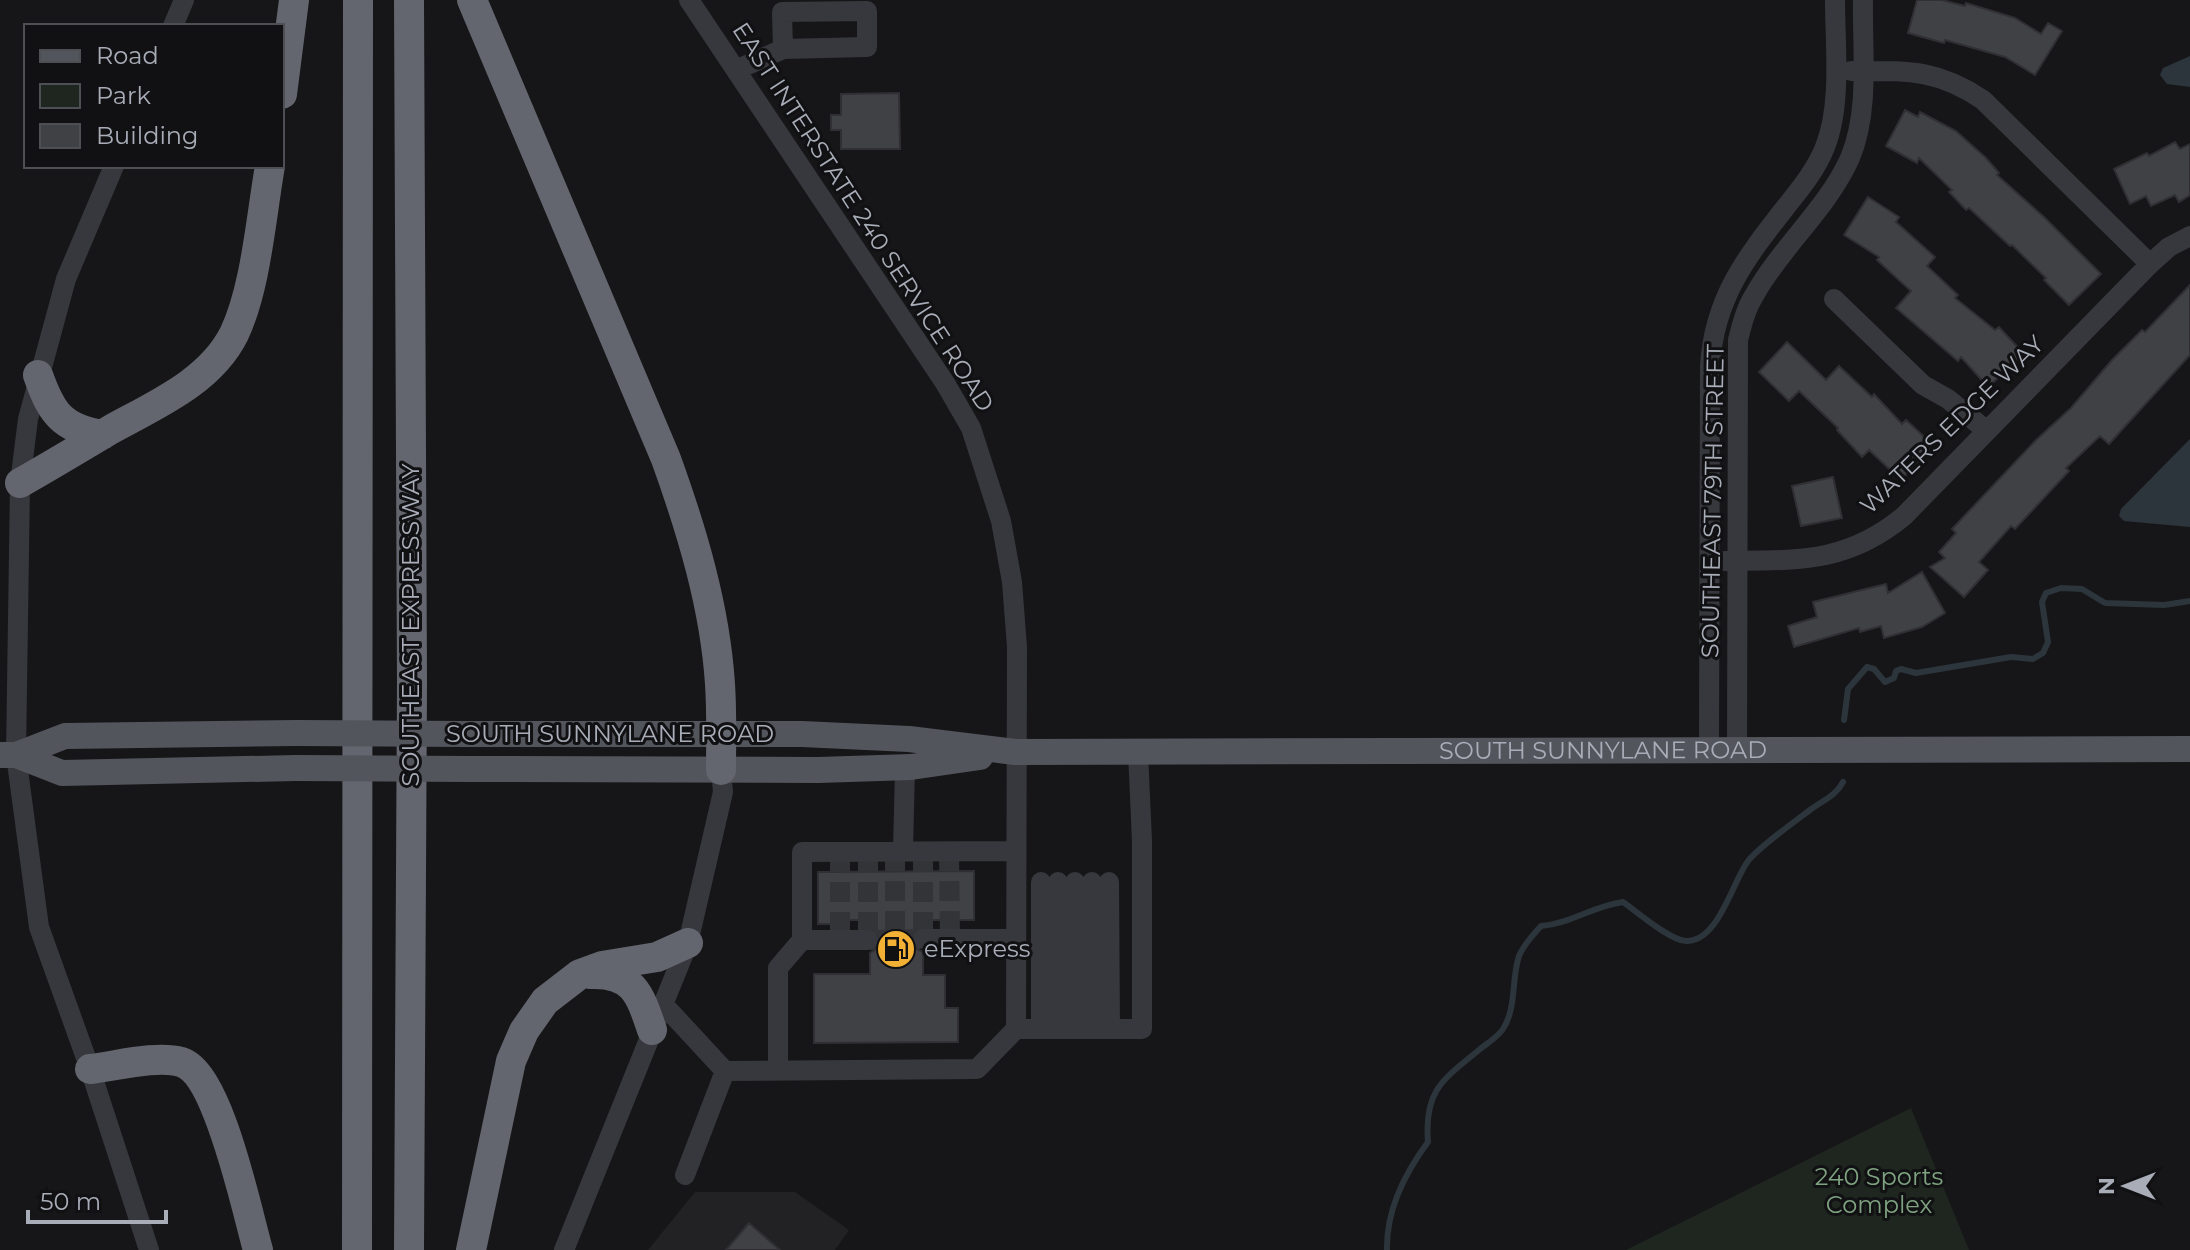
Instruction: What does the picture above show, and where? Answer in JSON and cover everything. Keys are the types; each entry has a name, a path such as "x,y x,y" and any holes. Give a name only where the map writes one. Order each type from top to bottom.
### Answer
{"highway":[{"path":"284,78 294,0"},
{"path":"357,1250 358,0"},
{"name":"SOUTHEAST EXPRESSWAY","path":"409,0 412,728 409,1250"},
{"path":"472,0 666,459 685,511 713,627 720,683 721,770"},
{"path":"20,483 186,387 226,348 242,314 249,289 270,168"},
{"path":"38,375 48,403 57,415 72,427 102,435"},
{"path":"471,1250 511,1061 524,1031 545,1001 580,974 602,966 657,957 688,943"},
{"path":"580,974 608,973 623,978 658,1017"},
{"path":"90,1069 161,1060 178,1061 197,1072 214,1099 258,1250"}],"main road":[{"name":"SOUTH SUNNYLANE ROAD","path":"8,755 65,736 297,733 802,734 909,739 1015,752 2190,749"},
{"name":"SOUTH SUNNYLANE ROAD","path":"8,755 62,773 296,768 905,768 1015,752"}],"street":[{"path":"174,24 184,0"},
{"name":"EAST INTERSTATE 240 SERVICE ROAD","path":"689,0 945,383 971,428 1001,521 1012,582 1017,647 1016,1029"},
{"name":"SOUTHEAST 79TH STREET","path":"1709,750 1711,349 1722,302 1735,276 1812,173 1825,147 1833,122 1835,0"},
{"name":"SOUTHEAST 79TH STREET","path":"1737,750 1738,340 1754,294 1834,187 1850,157 1859,127 1863,95 1863,0"},
{"path":"736,70 783,49"},
{"path":"1835,71 1936,75 1966,89 1983,100 2150,264"},
{"path":"113,168 66,279 28,419 20,483 8,755 39,927 90,1069 149,1250"},
{"path":"1776,220 1796,236"},
{"name":"WATERS EDGE WAY","path":"1709,561 1812,559 1852,549 1869,541 1904,516 2150,264 2169,247 2190,236"},
{"path":"1834,299 1923,385 1948,399 1987,431"},
{"path":"1710,390 1737,390"},
{"path":"658,1017 725,1071 977,1069 1016,1029 1142,1029 1138,752"},
{"path":"903,851 905,768"},
{"path":"564,1250 688,943 723,792 721,770"},
{"path":"778,1070 778,968 802,940 802,852 1016,851"},
{"path":"1015,882 1142,882"},
{"path":"1075,882 1076,1029"},
{"path":"1075,882 1076,1029"},
{"path":"1075,882 1076,1029"},
{"path":"923,939 1016,939"},
{"path":"802,940 868,940"},
{"path":"685,1175 725,1071"}],"shaded area":[{"path":"2190,56 2190,87 2167,84 2160,75 2163,68"},
{"path":"2190,439 2190,527 2124,521 2119,516 2121,509"},
{"path":"695,1192 795,1192 849,1230 835,1250 648,1250"}],"green space":[{"name":"240 Sports Complex","path":"1911,1108 1969,1250 1626,1250"}],"building":[{"path":"1917,0 1942,0 1965,6 1966,3 2015,18 2041,34 2048,23 2062,31 2035,75 2005,57 1908,33"},
{"path":"899,93 900,149 841,149 841,130 831,130 831,115 841,115 841,94"},
{"path":"1905,110 1918,117 1920,112 1956,131 1986,158 1999,173 1997,175 2101,274 2069,305 2012,245 1969,208 1966,210 1949,192 1952,190 1919,158 1917,163 1886,146"},
{"path":"2175,142 2180,149 2190,144 2190,195 2179,202 2175,195 2151,206 2146,196 2130,204 2114,169"},
{"path":"1868,197 1899,217 1896,222 1935,257 1927,266 1958,295 1955,298 1995,330 1999,327 2024,354 1988,387 1961,357 1958,361 1896,308 1911,291 1877,260 1879,257 1844,235"},
{"path":"2190,285 2190,355 2109,444 2100,436 2066,468 2069,471 2015,529 2011,526 1979,562 1988,570 1964,597 1930,567 1945,558 1939,552 1956,533 1952,529 2036,440 2071,408 2112,360 2142,330 2145,332"},
{"path":"1787,342 1826,380 1839,366 1872,397 1874,394 1902,424 1906,420 1933,445 1901,480 1869,450 1862,457 1838,428 1799,391 1789,401 1759,372"},
{"path":"1833,477 1842,518 1801,526 1792,486"},
{"path":"1922,572 1945,613 1922,627 1884,638 1881,626 1860,632 1859,628 1794,647 1788,626 1817,617 1813,602 1886,584 1888,593"},
{"name":"eExpress","path":"974,871 974,920 923,920 923,926 916,928 910,938 912,946 923,952 923,975 945,975 945,1008 958,1008 958,1042 814,1043 814,974 870,974 870,953 879,947 881,941 879,933 870,927 870,920 834,920 834,924 818,924 818,872"},
{"path":"749,1223 780,1250 726,1250"}],"waterway":[{"path":"1844,720 1848,689 1867,667 1874,669 1885,682 1894,678 1896,671 1901,669 1916,673 2011,657 2033,659 2043,653 2048,642 2042,602 2046,593 2061,588 2082,589 2105,603 2164,605 2190,601"},
{"path":"1387,1250 1393,1206 1412,1166 1428,1142 1429,1110 1433,1098 1446,1079 1503,1029 1512,1003 1519,956 1541,926 1623,902 1672,936 1686,941 1697,939 1715,922 1753,855 1832,795 1843,782"}],"tunnel":[{"path":"895,851 895,940"},
{"path":"868,852 868,940 923,939 923,851"},
{"path":"949,851 950,939"},
{"path":"840,852 840,940"}],"place":[{"name":"eExpress","path":"896,949"}]}
